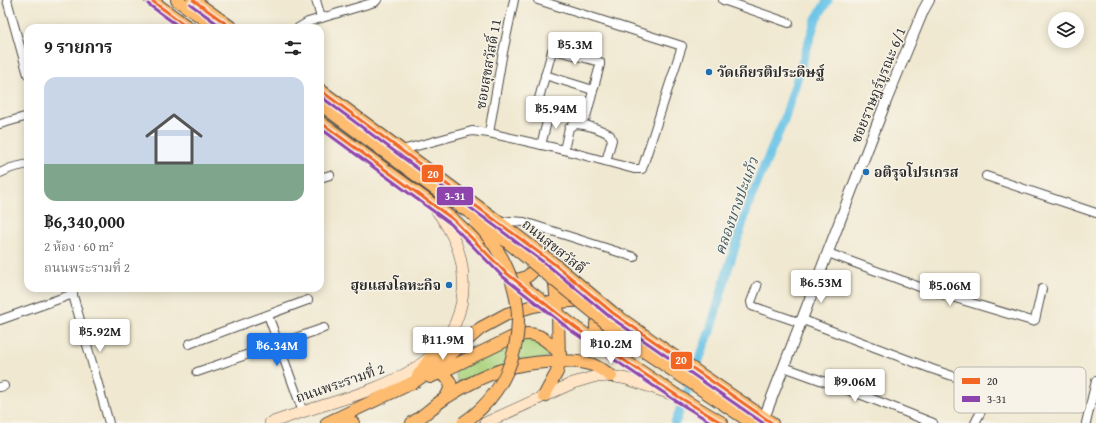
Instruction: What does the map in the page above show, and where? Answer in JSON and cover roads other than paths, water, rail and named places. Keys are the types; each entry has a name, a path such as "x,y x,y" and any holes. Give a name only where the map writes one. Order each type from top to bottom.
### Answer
{"main road":[{"path":"151,0 184,24"},
{"path":"177,0 211,24"},
{"path":"193,0 226,24"},
{"name":"ถนนสุขสวัสดิ์","path":"324,93 416,159 553,263 613,313 768,420"},
{"path":"324,107 442,196 481,228 498,250 509,272 514,284 518,309 516,344 507,371 495,392 477,412 463,423"},
{"path":"324,125 429,201 472,237 505,272 554,306 596,343 722,423"},
{"path":"442,196 483,222 630,342 752,423"},
{"name":"ถนนพระรามที่ 2","path":"270,423 379,387 416,368 434,353 446,340 459,316 462,302 464,280 462,263 454,238 445,222 429,201"},
{"path":"516,280 523,280 531,275 535,269 537,251"},
{"path":"544,396 558,372 560,358 554,306 553,263"},
{"name":"ถนนพระรามที่ 2","path":"331,422 414,382 437,366 481,328 495,320 521,309 554,306 589,300 599,302"},
{"path":"596,343 595,328 597,321 603,316 613,313"},
{"path":"414,382 440,373 513,337 525,333 545,339 560,358"},
{"path":"414,382 434,353"},
{"path":"412,423 446,397 504,369 560,358 603,369 611,376"},
{"path":"440,373 447,377 451,384 446,397"},
{"path":"485,423 583,379 600,376 611,376 627,379 679,397"},
{"path":"331,422 353,423"}],"street":[{"path":"7,0 24,61"},
{"path":"316,0 321,18"},
{"path":"305,24 375,2 377,0"},
{"name":"ซอยสุขสวัสดิ์ 11","path":"489,133 502,57 514,0"},
{"path":"402,150 472,131 489,133 564,150 634,169 639,170 643,167 682,46 538,0"},
{"path":"723,0 790,24"},
{"name":"ซอยราษฎร์บูรณะ 6/1","path":"768,420 784,367 904,57 929,0"},
{"path":"552,51 558,51 600,62 586,117 582,119 538,105 545,75 552,51"},
{"path":"545,75 593,90"},
{"path":"541,145 550,110"},
{"path":"0,124 24,117"},
{"path":"564,150 569,128 572,125 580,124 603,131 610,136 612,140 606,162"},
{"path":"0,173 11,168 24,165"},
{"path":"324,177 330,175"},
{"path":"986,176 1096,213"},
{"path":"500,223 510,221 524,222 634,257"},
{"path":"828,254 925,289 1032,321 1035,320 1042,289"},
{"path":"757,286 751,302 752,306 802,321 954,377"},
{"path":"0,320 70,292"},
{"path":"72,292 109,423"},
{"path":"189,344 308,300"},
{"path":"268,315 303,412"},
{"path":"197,372 324,328"},
{"path":"784,367 866,396 933,423"},
{"path":"1086,423 1094,403 1096,381"},
{"path":"975,423 980,413"}],"waterway":[{"name":"คลองบางปะแก้ว","path":"675,423 710,331 750,200 784,120 816,19 828,0"}],"place":[{"name":"วัดเกียรติประดิษฐ์","path":"709,72"},
{"name":"อติรุจโปรเกรส","path":"866,172"},
{"name":"ฮุยแสงโลหะกิจ","path":"449,285"}]}
